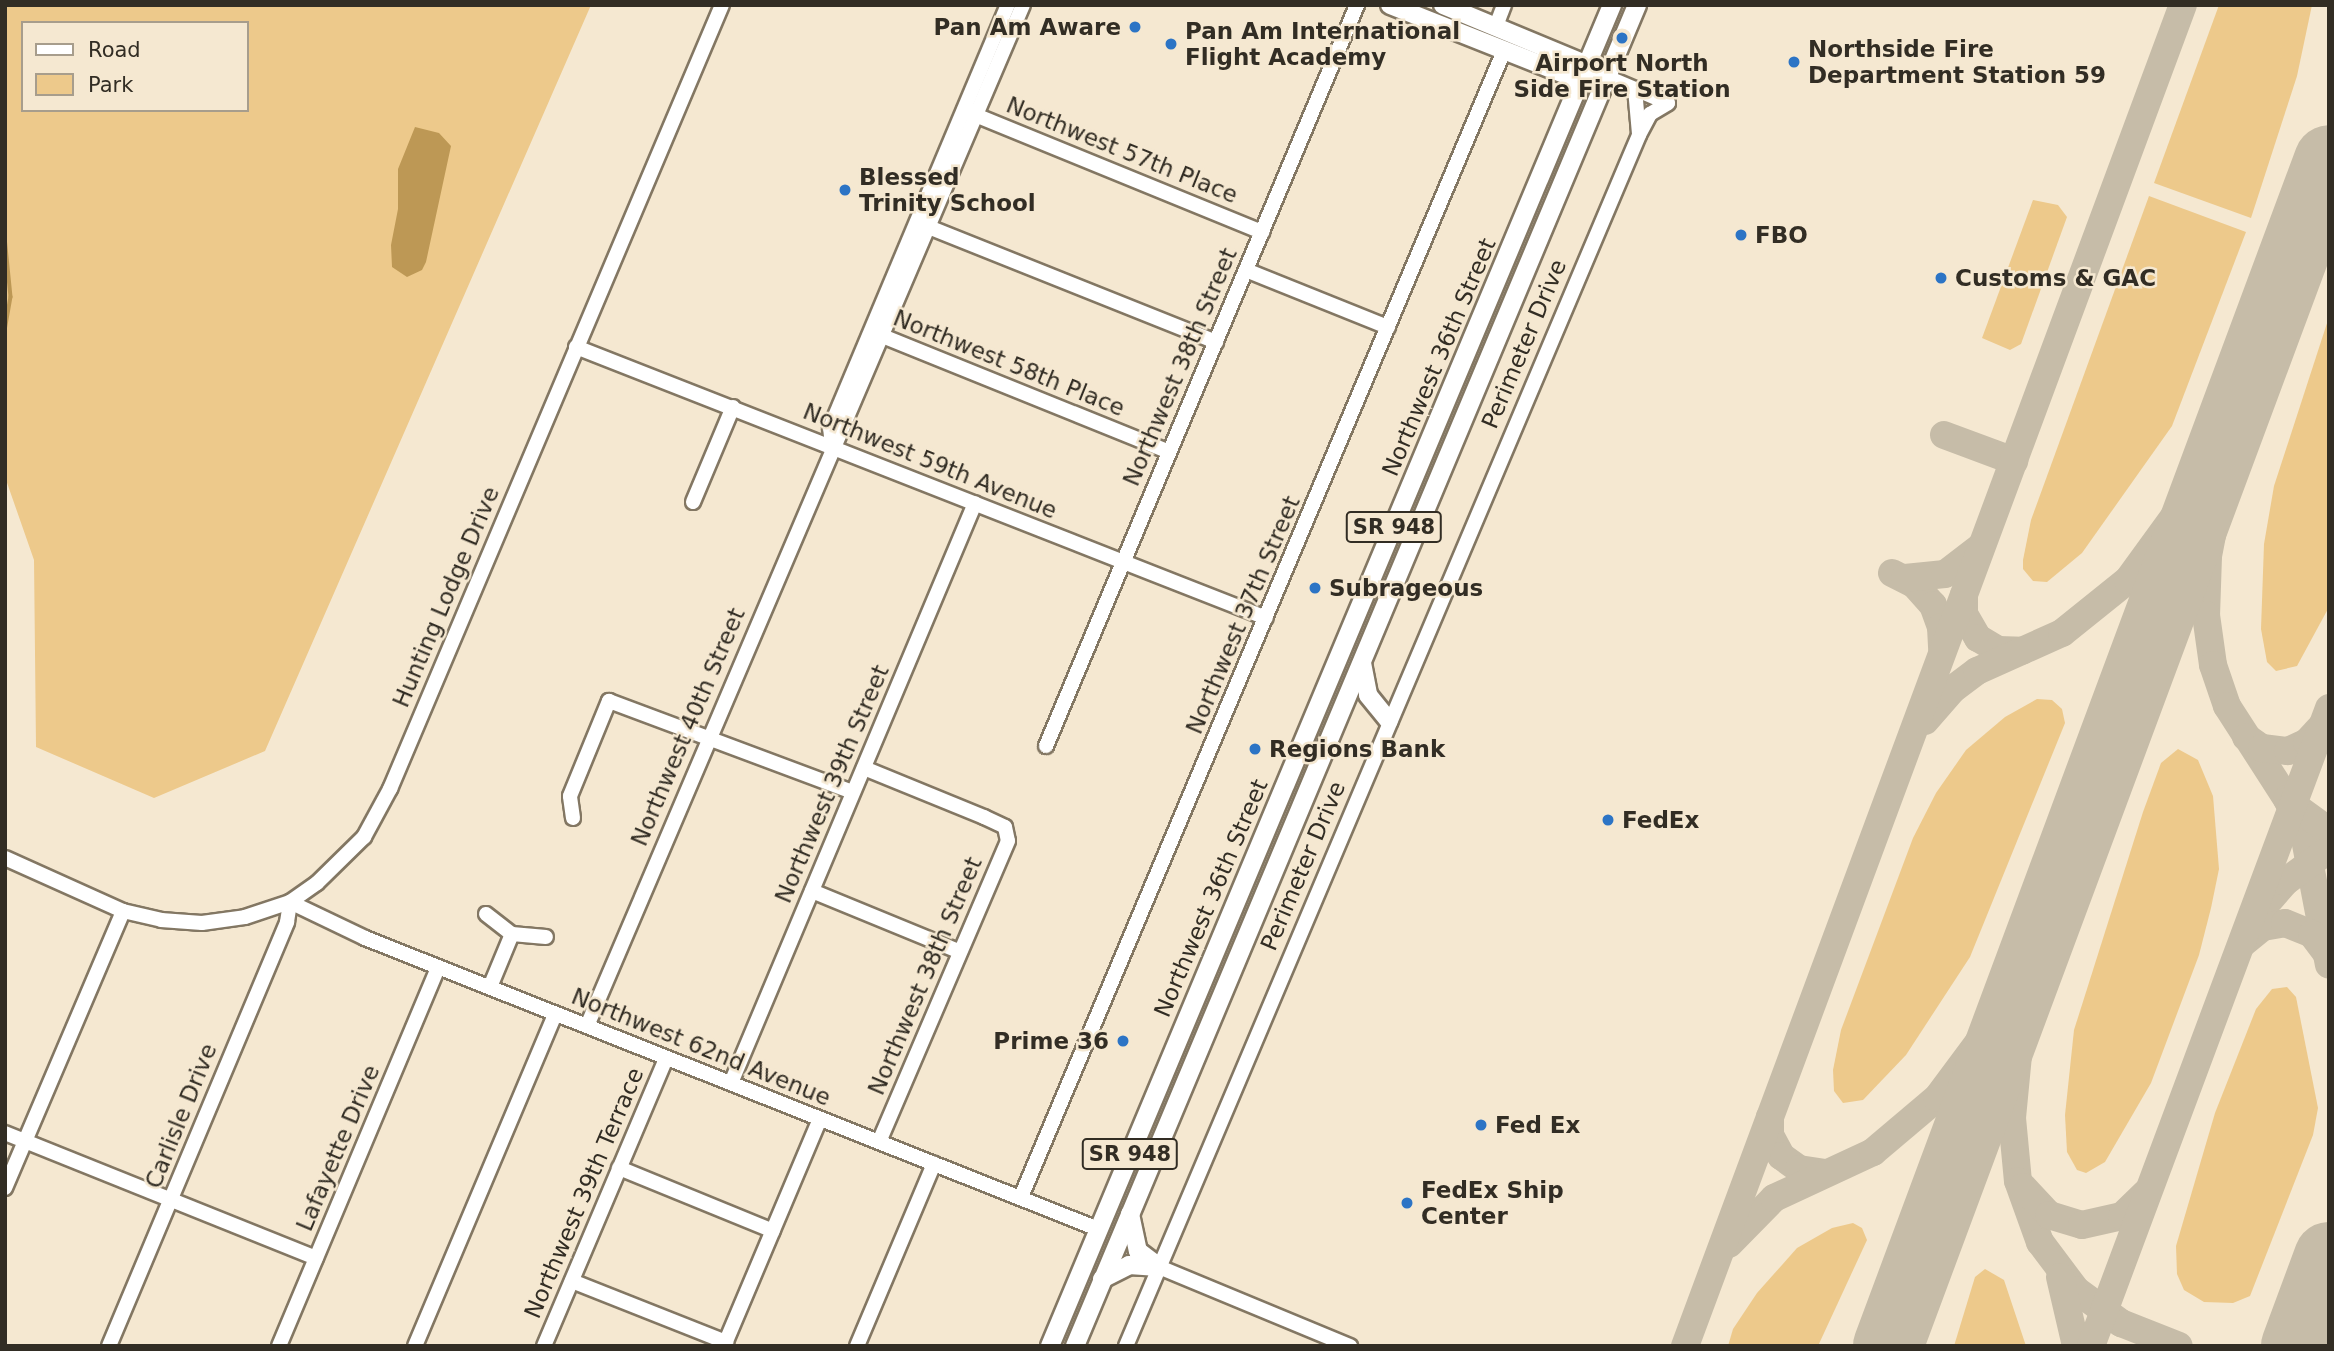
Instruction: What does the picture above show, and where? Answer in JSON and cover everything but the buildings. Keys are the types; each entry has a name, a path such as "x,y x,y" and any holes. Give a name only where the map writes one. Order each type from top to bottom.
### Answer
{"main road":[{"path":"1390,5 1582,81 1608,78"},
{"path":"1443,5 1589,63 1608,78"},
{"name":"Northwest 36th Street","path":"1050,1346 1612,5"},
{"name":"Northwest 36th Street","path":"1075,1346 1637,5"},
{"path":"1451,452 1447,437 1465,394 1466,358 1481,359 1494,350"},
{"path":"1402,509 1411,545"},
{"path":"1362,663 1368,695 1389,721"},
{"path":"1334,730 1330,706 1323,696 1355,680"},
{"path":"1222,936 1243,945"},
{"path":"1130,1214 1138,1251 1159,1267"},
{"path":"1102,1279 1129,1265 1159,1267"}],"street":[{"name":"Hunting Lodge Drive","path":"5,858 123,911 161,920 202,922 245,917 290,902 345,859 378,813 722,5"},
{"name":"Northwest 40th Street","path":"970,113 1008,5"},
{"name":"Northwest 40th Street","path":"587,1026 832,446 843,433 877,334 970,113 1023,5"},
{"name":"Northwest 38th Street","path":"1046,746 1357,5"},
{"path":"1496,26 1504,5"},
{"name":"Northwest 37th Street","path":"1021,1197 1504,51"},
{"path":"1608,78 1635,89"},
{"name":"Perimeter Drive","path":"1126,1346 1639,135 1650,114 1668,103 1635,89 1639,135"},
{"name":"Northwest 57th Place","path":"970,113 1262,232"},
{"path":"923,225 1216,342"},
{"path":"1246,270 1388,327"},
{"name":"Northwest 58th Place","path":"877,334 1169,452"},
{"name":"Northwest 59th Avenue","path":"576,347 1266,618"},
{"path":"693,502 733,407"},
{"name":"Northwest 39th Street","path":"731,1083 975,503"},
{"path":"573,818 570,796 609,701 708,739 720,739 853,792"},
{"name":"Northwest 38th Street","path":"863,768 1005,827 1007,841 879,1142"},
{"path":"813,891 958,951"},
{"name":"Northwest 62nd Avenue","path":"290,902 305,913 438,967 1098,1229"},
{"name":"Carlisle Drive","path":"109,1346 286,922 290,902"},
{"path":"5,1188 123,911"},
{"path":"486,914 512,934 546,937"},
{"path":"490,987 512,934"},
{"name":"Lafayette Drive","path":"279,1346 438,967"},
{"path":"415,1346 555,1014"},
{"name":"Northwest 39th Terrace","path":"544,1346 666,1058"},
{"path":"572,1280 725,1344 820,1119"},
{"path":"5,1133 316,1258"},
{"path":"857,1346 934,1164"},
{"path":"619,1168 774,1231"},
{"path":"1159,1267 1350,1346"}],"green space":[{"path":"5,5 591,5 265,751 154,798 36,747 34,560 5,477"},
{"path":"2219,5 2312,5 2297,76 2251,218 2154,183"},
{"path":"2149,196 2246,232 2172,426 2082,553 2047,582 2033,581 2023,569 2031,520"},
{"path":"2033,200 2058,205 2067,217 2021,344 2010,350 1982,338"},
{"path":"2329,317 2329,607 2297,666 2276,671 2267,662 2261,629 2264,544 2274,486"},
{"path":"2037,699 2052,700 2062,709 2065,723 1970,957 1906,1055 1863,1100 1843,1103 1834,1091 1833,1070 1841,1030 1913,838 1936,793 1966,750 2005,717"},
{"path":"2178,749 2198,760 2213,796 2219,869 2211,908 2199,955 2151,1083 2105,1162 2086,1173 2077,1170 2067,1152 2065,1115 2074,1030 2161,763"},
{"path":"2287,987 2296,997 2318,1108 2313,1135 2250,1296 2233,1303 2204,1302 2184,1290 2177,1274 2176,1246 2215,1113 2256,1009 2272,989"},
{"path":"1853,1223 1862,1228 1867,1240 1818,1346 1728,1346 1733,1329 1757,1293 1797,1248 1832,1228"},
{"path":"1985,1269 2004,1280 2026,1346 1954,1346 1975,1277"}],"shaded area":[{"path":"415,127 439,133 451,146 426,262 422,270 407,277 392,267 391,245 398,209 398,169"}],"waterway":[{"path":"5,237 11,297 5,330"}],"taxiway":[{"path":"1685,1346 2183,5"},
{"path":"2314,200 2329,146"},
{"path":"2284,281 2221,489 2208,556 2206,615 2213,665 2227,706 2287,799 2304,834 2329,965"},
{"path":"1925,721 1953,689 1977,671 2062,633 2128,580 2184,503 2229,406"},
{"path":"1944,435 2014,461"},
{"path":"1905,578 1945,574 1979,548"},
{"path":"1892,573 1914,584 1933,605 1941,627 1942,649"},
{"path":"1964,595 1964,614 1978,638 1998,650 2022,651"},
{"path":"2091,1346 2329,708"},
{"path":"2246,737 2262,748 2288,751 2307,742 2322,726"},
{"path":"2092,797 2019,1045 2012,1118 2018,1181 2040,1242 2076,1290 2121,1323 2179,1346"},
{"path":"2292,804 2329,831"},
{"path":"2259,912 2285,882 2324,853"},
{"path":"2243,943 2263,927 2285,923 2312,934 2327,954"},
{"path":"1729,1244 1774,1198 1873,1152 1937,1098 1981,1039 2034,931"},
{"path":"1770,1117 1770,1135 1781,1156 1799,1169 1824,1173"},
{"path":"1873,1346 1965,1139"},
{"path":"2023,1187 2049,1215 2082,1225 2122,1216 2146,1193"},
{"path":"1902,1346 1922,1276"},
{"path":"2060,1277 2076,1346"}],"runway":[{"path":"1888,1346 2329,160"},
{"path":"2296,1346 2329,1257"}],"place":[{"name":"Pan Am Aware","path":"1135,27"},
{"name":"Airport North Side Fire Station","path":"1622,38"},
{"name":"Pan Am International Flight Academy","path":"1171,44"},
{"name":"Northside Fire Department Station 59","path":"1794,62"},
{"name":"Blessed Trinity School","path":"845,190"},
{"name":"FBO","path":"1741,235"},
{"name":"Customs & GAC","path":"1941,278"},
{"name":"Subrageous","path":"1315,588"},
{"name":"Regions Bank","path":"1255,749"},
{"name":"FedEx","path":"1608,820"},
{"name":"Prime 36","path":"1123,1041"},
{"name":"Fed Ex","path":"1481,1125"},
{"name":"FedEx Ship Center","path":"1407,1203"}]}
